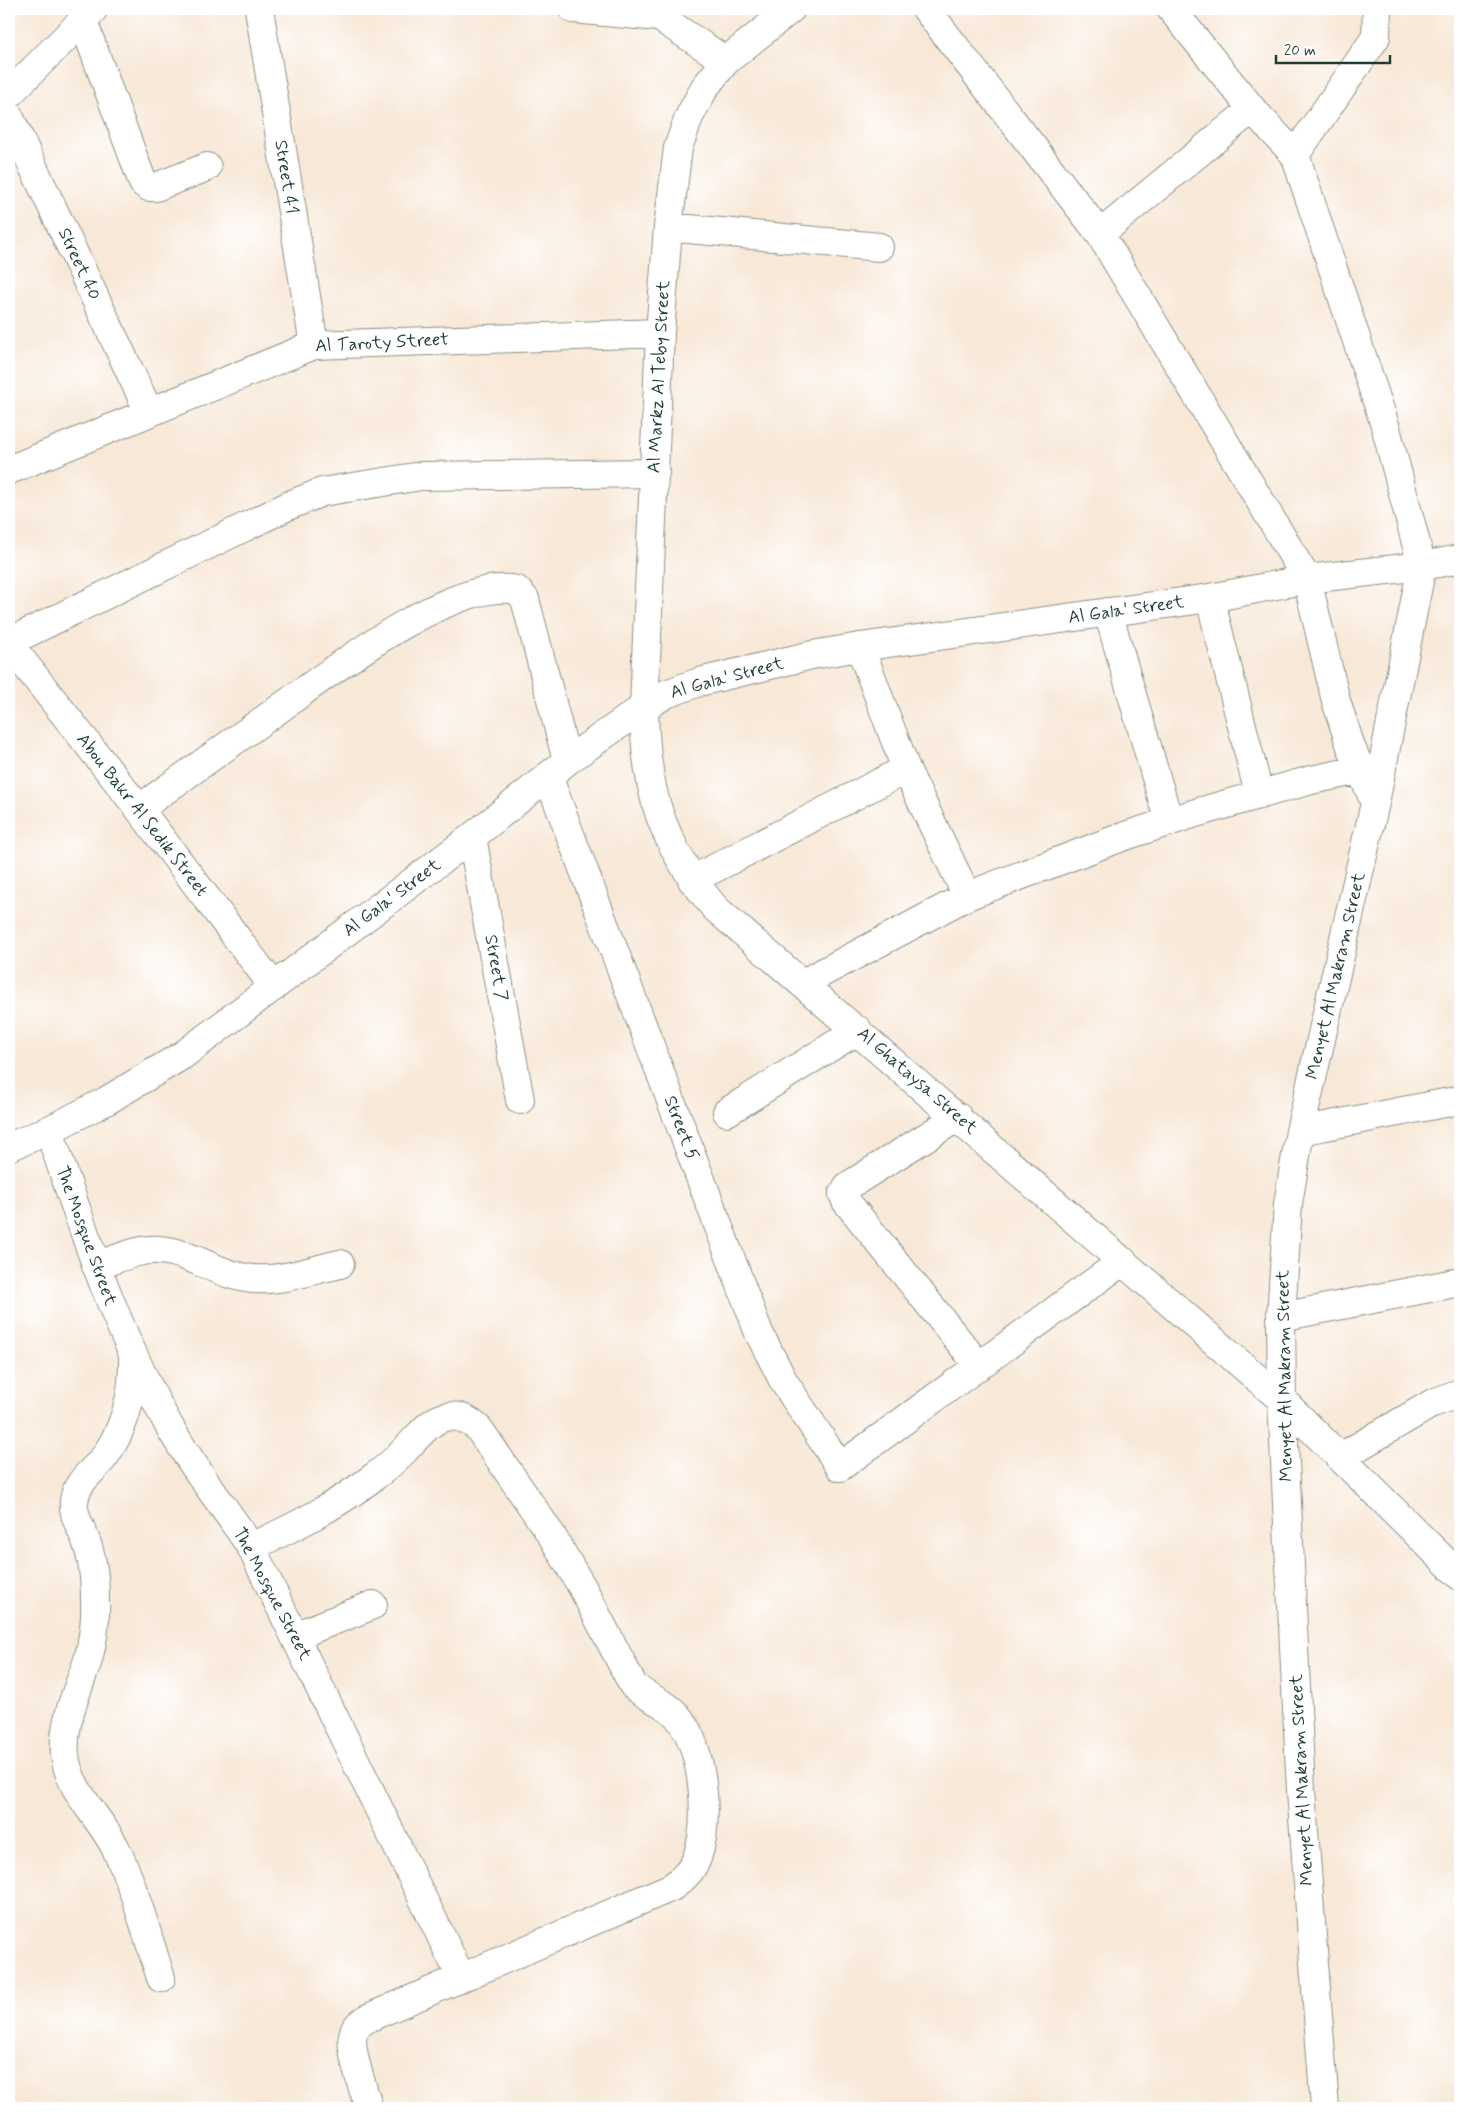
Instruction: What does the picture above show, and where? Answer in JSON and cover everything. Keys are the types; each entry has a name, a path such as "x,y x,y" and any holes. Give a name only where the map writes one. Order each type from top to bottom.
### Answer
{"street":[{"name":"Street 41","path":"259,9 314,345"},
{"path":"573,9 656,13 726,61"},
{"name":"Al Markz Al Teby Street","path":"644,707 660,333 672,181 678,148 689,117 705,87 726,61 791,9"},
{"path":"926,9 1100,234 1307,579 1336,701 1360,770 1375,803"},
{"path":"1171,9 1252,109 1295,155 1385,425 1422,566"},
{"path":"1295,155 1376,37 1378,9"},
{"path":"9,94 88,15 143,183 149,187 156,187 207,168"},
{"path":"1100,234 1252,109"},
{"name":"Street 40","path":"9,116 149,412"},
{"path":"668,227 879,247"},
{"name":"Al Taroty Street","path":"9,470 314,345 660,333"},
{"path":"9,643 290,505 322,492 421,476 655,473"},
{"name":"Al Gala' Street","path":"9,1147 106,1101 182,1055 274,987 558,769 644,707 666,694 699,682 812,655 1210,598 1307,579 1422,566 1460,559"},
{"name":"Menyet Al Makram Street","path":"1325,2108 1301,1791 1282,1400 1281,1317 1288,1204 1300,1131 1375,803 1422,566"},
{"name":"Street 5","path":"139,809 374,641 449,602 496,588 517,590 525,599 558,769 759,1333 784,1382 840,1467 979,1366"},
{"path":"1210,598 1259,794"},
{"path":"1108,612 1169,822"},
{"name":"Abou Bakr Al Sedik Street","path":"9,643 139,809 274,987"},
{"path":"860,647 906,769 967,896"},
{"name":"Al Ghataysa Street","path":"644,707 645,743 650,779 659,815 673,848 692,880 716,908 1282,1400 1460,1576"},
{"path":"692,880 906,769"},
{"path":"803,982 967,896 1122,837 1259,794 1360,770"},
{"name":"Street 7","path":"472,836 520,1100"},
{"path":"727,1112 858,1030"},
{"path":"1300,1131 1460,1100"},
{"path":"958,1117 848,1186 843,1194 846,1201 979,1366 1123,1261"},
{"name":"The Mosque Street","path":"48,1130 96,1266 133,1355 193,1466 221,1502 251,1547 461,1976"},
{"path":"96,1266 143,1252 158,1250 174,1252 220,1271 253,1279 278,1277 340,1264"},
{"path":"1281,1317 1460,1282"},
{"path":"133,1355 134,1377 124,1419 104,1457 81,1482 73,1503 87,1542 93,1570 96,1600 94,1629 88,1657 65,1733 65,1756 71,1778 82,1799 105,1829 122,1864 161,1978"},
{"path":"1341,1457 1433,1402 1460,1393"},
{"path":"251,1547 317,1515 347,1496 376,1476 428,1426 438,1420 448,1416 460,1417 471,1421 479,1429 552,1536 582,1587 633,1685 639,1691 673,1710 687,1729 695,1749 700,1773 702,1822 696,1859 682,1880 672,1887 461,1976 359,2024 353,2033 351,2045 369,2108"},
{"path":"295,1636 373,1605"}]}
